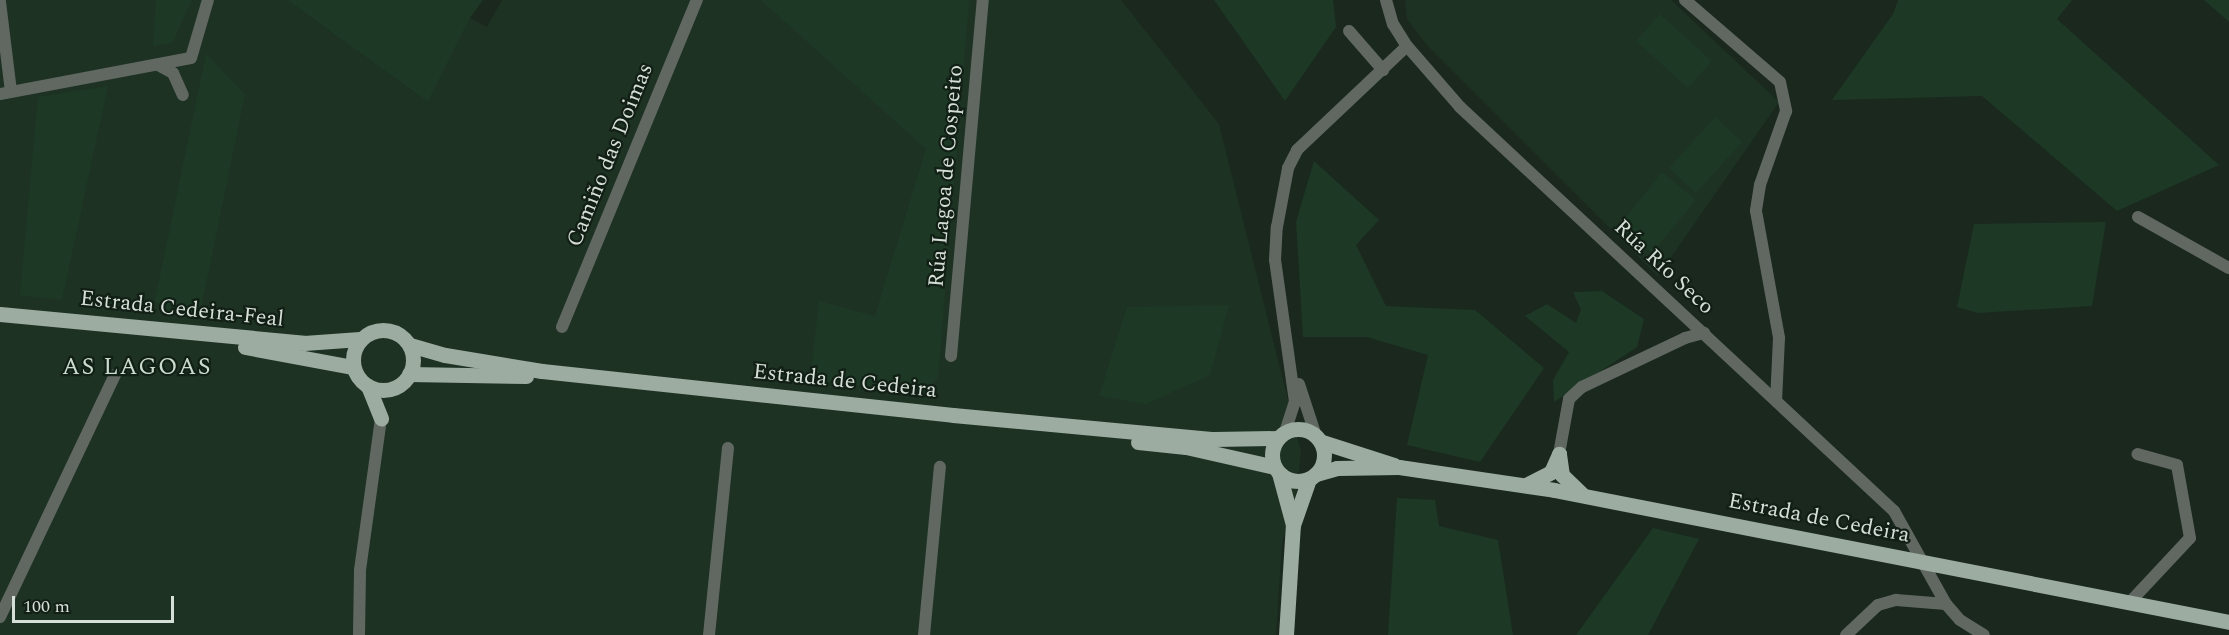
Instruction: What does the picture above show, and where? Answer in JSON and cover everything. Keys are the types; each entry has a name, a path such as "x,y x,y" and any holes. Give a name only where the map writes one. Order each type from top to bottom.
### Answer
{"main road":[{"name":"Estrada Cedeira-Feal","path":"0,314 304,343 360,339"},
{"name":"Estrada Cedeira-Feal","path":"0,322 230,344 353,367"},
{"path":"384,329 398,333 410,345 413,358 409,374 392,388 381,419 368,386 353,367 353,352 360,339 384,329"},
{"name":"Estrada de Cedeira","path":"410,345 542,371 953,415 1214,439 1282,435"},
{"name":"Estrada de Cedeira","path":"409,374 546,378 1186,447 1277,470"},
{"path":"368,386 392,388"},
{"path":"1286,635 1293,525 1313,477 1324,459 1319,439 1301,429 1282,435 1272,453 1293,525"},
{"name":"Estrada de Cedeira","path":"1319,439 1400,467"},
{"path":"1525,486 1551,472 1559,454"},
{"path":"1554,490 1559,454"},
{"path":"1559,454 1562,475 1585,496"},
{"name":"Estrada de Cedeira","path":"1313,477 1337,468 1400,467 1554,490 2131,601 2229,622"},
{"path":"1277,470 1292,480 1313,477"}],"street":[{"path":"0,2 5,92 190,58 208,0"},
{"name":"Camiño das Doimas","path":"562,327 697,0"},
{"name":"Rúa Lagoa de Cospeito","path":"951,356 983,0"},
{"name":"Rúa Río Seco","path":"1386,0 1393,24 1407,46 1460,107 1894,511 1946,604 1960,620 1984,635"},
{"path":"1685,0 1780,82 1786,111 1760,186 1756,212 1779,338 1776,401"},
{"path":"1349,31 1383,70"},
{"path":"1282,435 1295,402 1275,260 1277,227 1288,168 1297,150 1407,46"},
{"path":"156,65 174,73 183,94"},
{"path":"2138,218 2229,268"},
{"path":"1663,348 1680,333 1686,316"},
{"path":"1559,454 1569,399 1582,387 1663,348 1704,333"},
{"path":"1285,340 1319,439"},
{"path":"0,617 115,375"},
{"path":"358,635 360,570 381,419"},
{"path":"709,635 728,448"},
{"path":"2131,601 2190,538 2177,465 2137,454"},
{"path":"924,635 940,467"},
{"path":"1846,635 1878,605 1896,600 1946,604"}],"shaded area":[{"path":"0,0 287,0 428,102 470,18 487,27 502,0 1121,0 1219,124 1301,452 1296,498 1282,543 1276,635 0,635"},
{"path":"156,0 192,0 172,43 153,46"},
{"path":"287,0 483,0 470,18 428,102"},
{"path":"761,0 969,0 938,378 923,392 810,380 819,301 875,316 926,149"},
{"path":"1214,0 1333,0 1336,27 1285,101"},
{"path":"1405,0 1671,0 1779,102 1658,276 1426,44 1407,19"},
{"path":"1898,0 2072,0 2057,19 2219,165 2117,211 1982,96 1832,100 1893,14"},
{"path":"2204,0 2229,0 2229,22"},
{"path":"1660,14 1712,61 1688,88 1636,41"},
{"path":"206,54 245,94 200,314 167,312 155,300"},
{"path":"108,86 62,300 20,295 38,97"},
{"path":"1715,117 1742,142 1696,193 1669,168"},
{"path":"1314,161 1379,220 1356,245 1386,306 1475,310 1544,368 1480,462 1407,445 1428,355 1367,337 1303,337 1296,222"},
{"path":"1662,172 1696,200 1652,253 1619,226"},
{"path":"2106,222 2092,306 1978,313 1957,307 1974,224"},
{"path":"1602,291 1644,319 1637,347 1554,402 1553,380 1569,352 1525,316 1547,304 1576,323 1581,310 1573,292"},
{"path":"1229,305 1210,375 1146,404 1099,396 1127,307"},
{"path":"1397,498 1435,500 1439,526 1498,540 1513,635 1388,635"},
{"path":"1653,528 1699,539 1648,635 1576,635"}],"district":[{"name":"AS LAGOAS","path":"137,368"}]}
